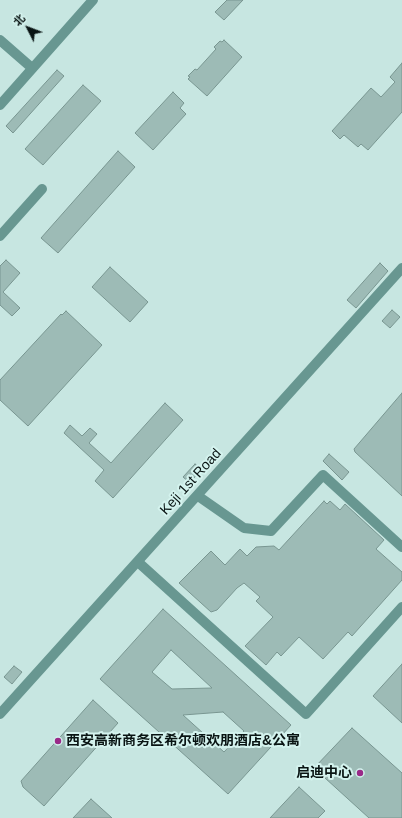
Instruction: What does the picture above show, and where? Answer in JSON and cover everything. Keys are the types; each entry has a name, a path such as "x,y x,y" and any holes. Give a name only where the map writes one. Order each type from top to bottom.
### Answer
{"street":[{"path":"0,105 93,0"},
{"path":"0,40 32,68"},
{"path":"0,236 42,189"},
{"name":"Keji 1st Road","path":"0,714 402,268"},
{"path":"198,496 244,528 271,531 323,475 402,548"},
{"path":"138,562 306,714 402,607"}],"building":[{"path":"227,0 243,0 224,20 215,12"},
{"path":"224,40 242,57 207,96 188,79 190,77 188,76 195,69 197,70 216,49 214,47 220,41 222,42"},
{"path":"402,63 402,112 368,150 361,144 358,147 344,135 340,139 332,131 371,88 381,97 395,82 390,77"},
{"path":"57,70 64,76 13,133 6,126"},
{"path":"83,85 101,101 43,165 25,149"},
{"path":"173,92 184,103 180,108 186,114 153,150 135,133"},
{"path":"118,151 135,167 58,253 41,238"},
{"path":"6,260 20,273 3,292 20,308 12,316 0,305 0,266"},
{"path":"380,263 388,271 356,308 347,300"},
{"path":"110,267 148,302 130,322 92,287"},
{"path":"392,310 400,317 390,328 382,321"},
{"path":"66,311 102,345 28,426 0,400 0,380 61,314 62,315"},
{"path":"402,393 402,496 355,452 354,449"},
{"path":"165,403 183,420 113,498 95,481 104,470 64,433 70,425 82,436 90,428 97,434 89,443 111,463"},
{"path":"329,454 349,472 342,480 323,461"},
{"path":"195,464 201,469 190,483 183,477"},
{"path":"324,501 327,504 330,501 340,510 345,504 384,540 376,549 402,572 402,580 352,636 348,632 323,659 299,637 281,656 277,652 266,665 245,646 273,617 256,601 260,597 244,583 237,588 217,610 211,612 179,583 211,551 225,565 240,549 247,556 256,547 274,546 279,550"},
{"path":"163,609 291,725 228,794 100,679","holes":["171,650 212,688 172,689 152,672","223,712 244,731 224,752 183,715"]},
{"path":"402,664 402,723 373,696"},
{"path":"14,666 22,672 12,684 4,677"},
{"path":"93,700 118,723 44,806 23,787 21,781"},
{"name":"启迪中心","path":"352,728 402,773 402,818 369,818 314,768"},
{"path":"299,787 325,811 318,818 270,818"},
{"path":"91,799 112,818 73,818"}],"place":[{"name":"西安高新商务区希尔顿欢朋酒店&公寓","path":"58,741"},
{"name":"启迪中心","path":"360,773"}]}
